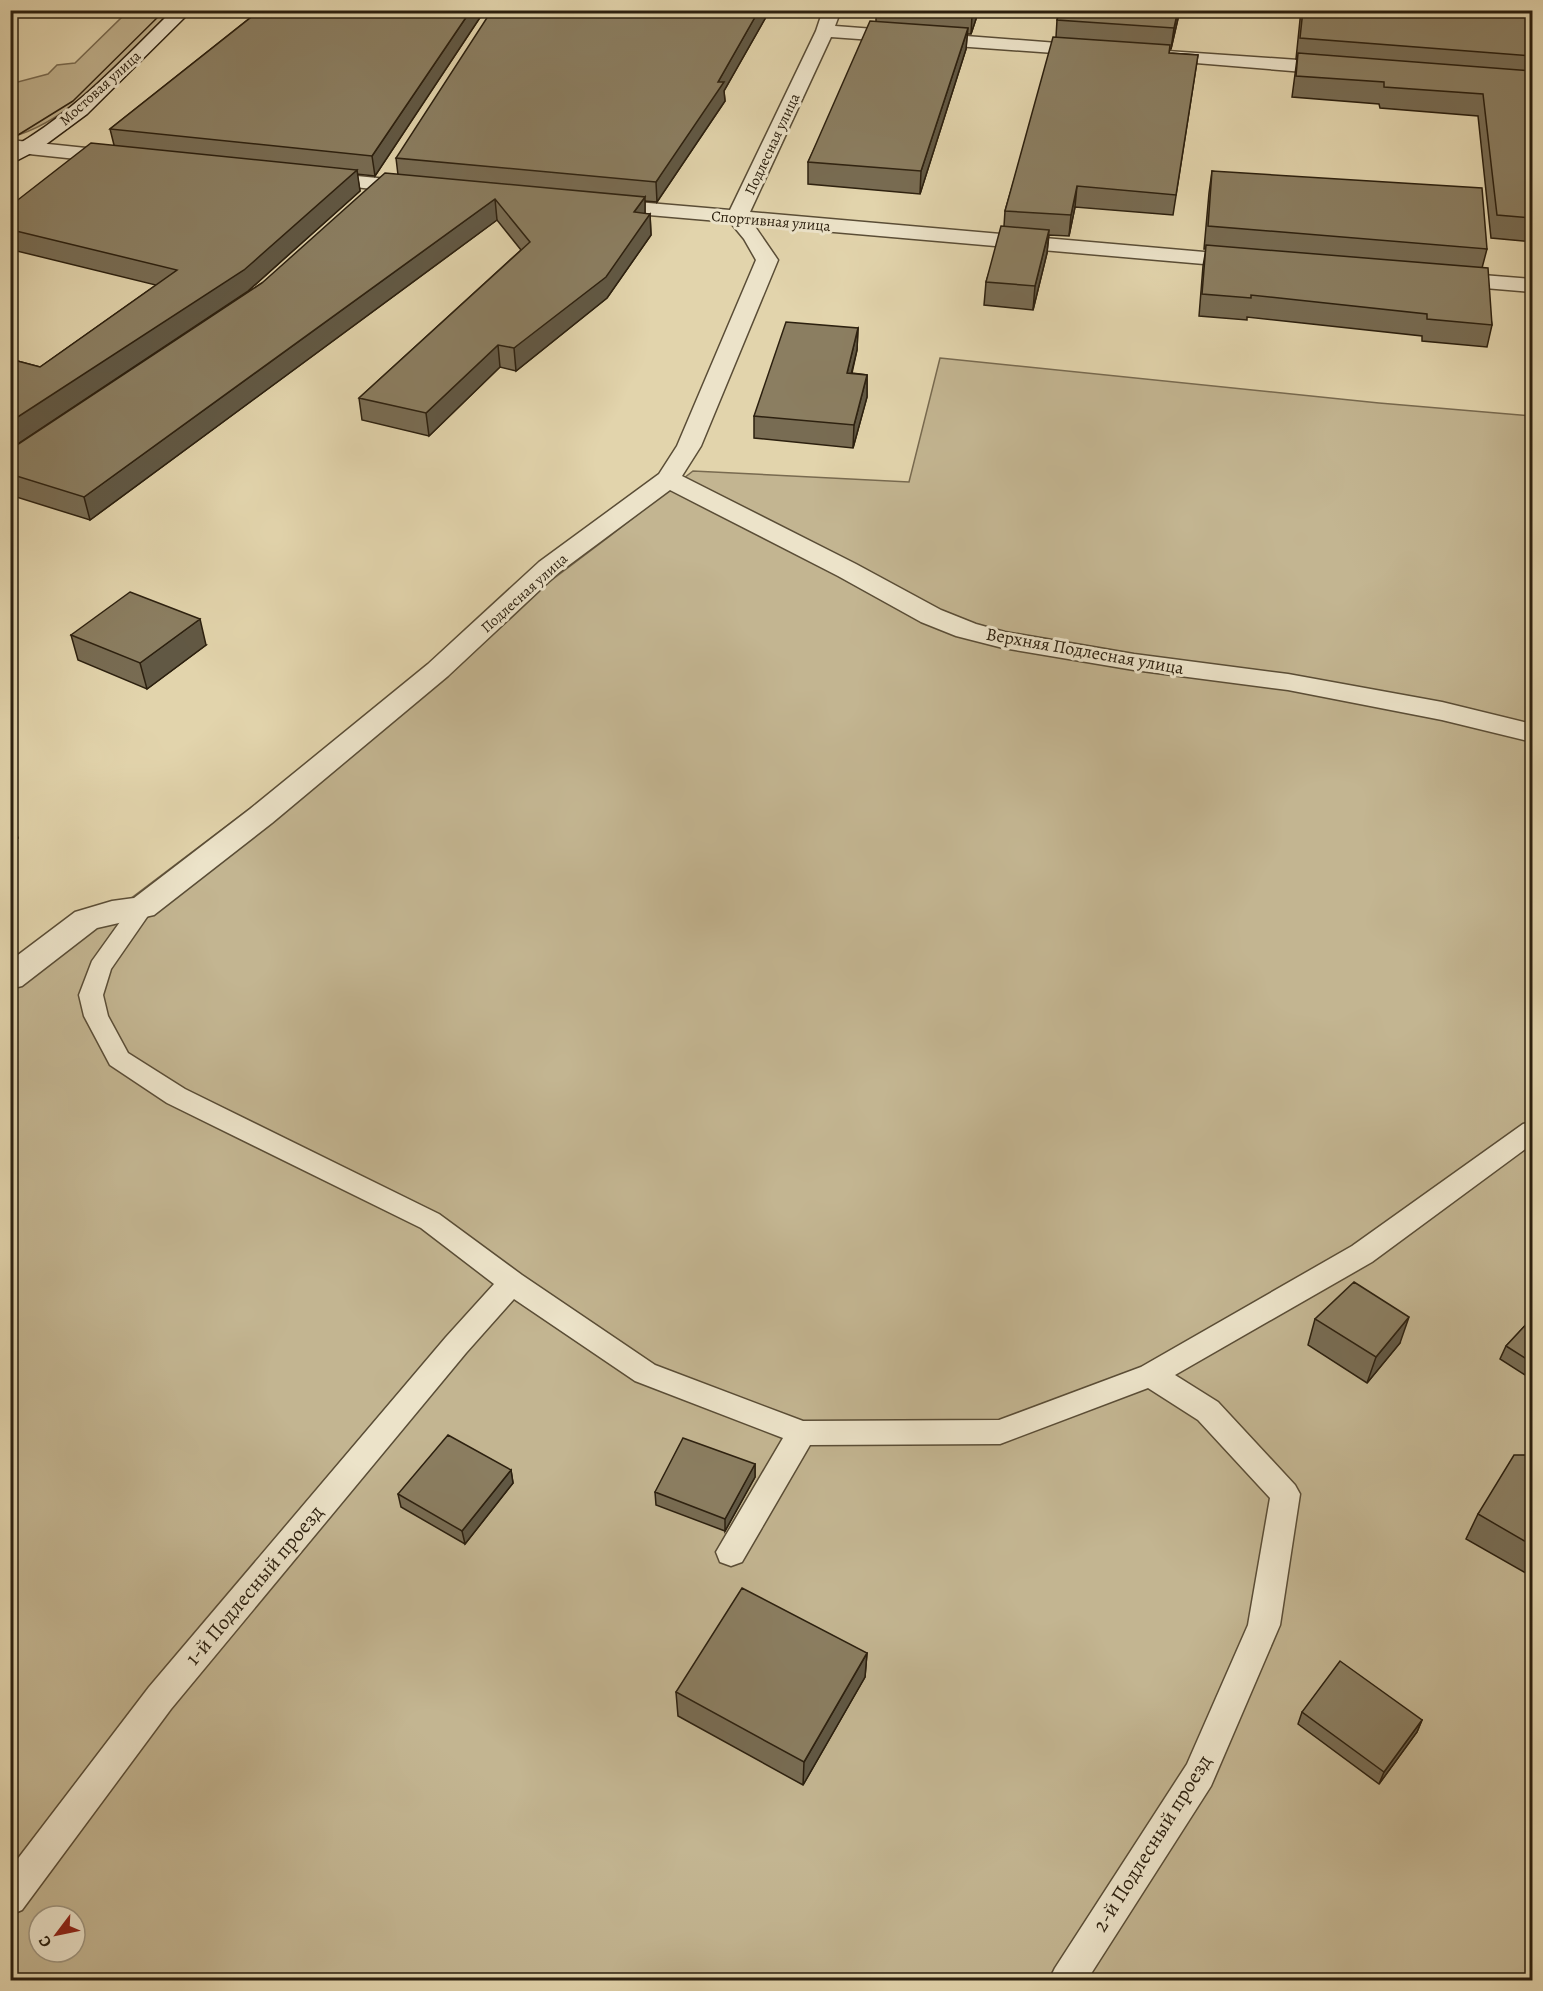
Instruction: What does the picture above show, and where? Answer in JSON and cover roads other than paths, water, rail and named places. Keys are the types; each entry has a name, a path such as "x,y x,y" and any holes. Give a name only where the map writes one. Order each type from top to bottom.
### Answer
{"street":[{"name":"Мостовая улица","path":"10,158 20,147 83,107 184,10"},
{"name":"Подлесная улица","path":"10,978 86,920 112,912 143,907 261,816 438,670 548,568 668,479 689,446 767,260 753,236 737,218 829,21 1108,52"},
{"path":"1132,54 1356,70"},
{"path":"20,147 147,160"},
{"path":"357,207 382,184 394,165"},
{"path":"300,176 441,190"},
{"name":"Спортивная улица","path":"583,203 1271,264"},
{"path":"1426,277 1533,286"},
{"name":"Верхняя Подлесная улица","path":"668,479 847,570 930,616 966,630 1003,640 1134,662 1288,682 1442,711 1533,733"}],"lane":[{"path":"143,907 100,967 91,995 96,1016 119,1059 176,1096 430,1221 512,1283 645,1373 802,1433 1000,1432 1151,1375 1362,1254 1533,1131"},
{"name":"1-й Подлесный проезд","path":"10,1898 160,1698 456,1345 512,1283"},
{"name":"2-й Подлесный проезд","path":"1067,1980 1199,1775 1264,1625 1285,1494 1208,1411 1151,1375"},
{"path":"731,1552 802,1433"}],"tram line":[{"path":"10,140 73,101 165,10"}]}
